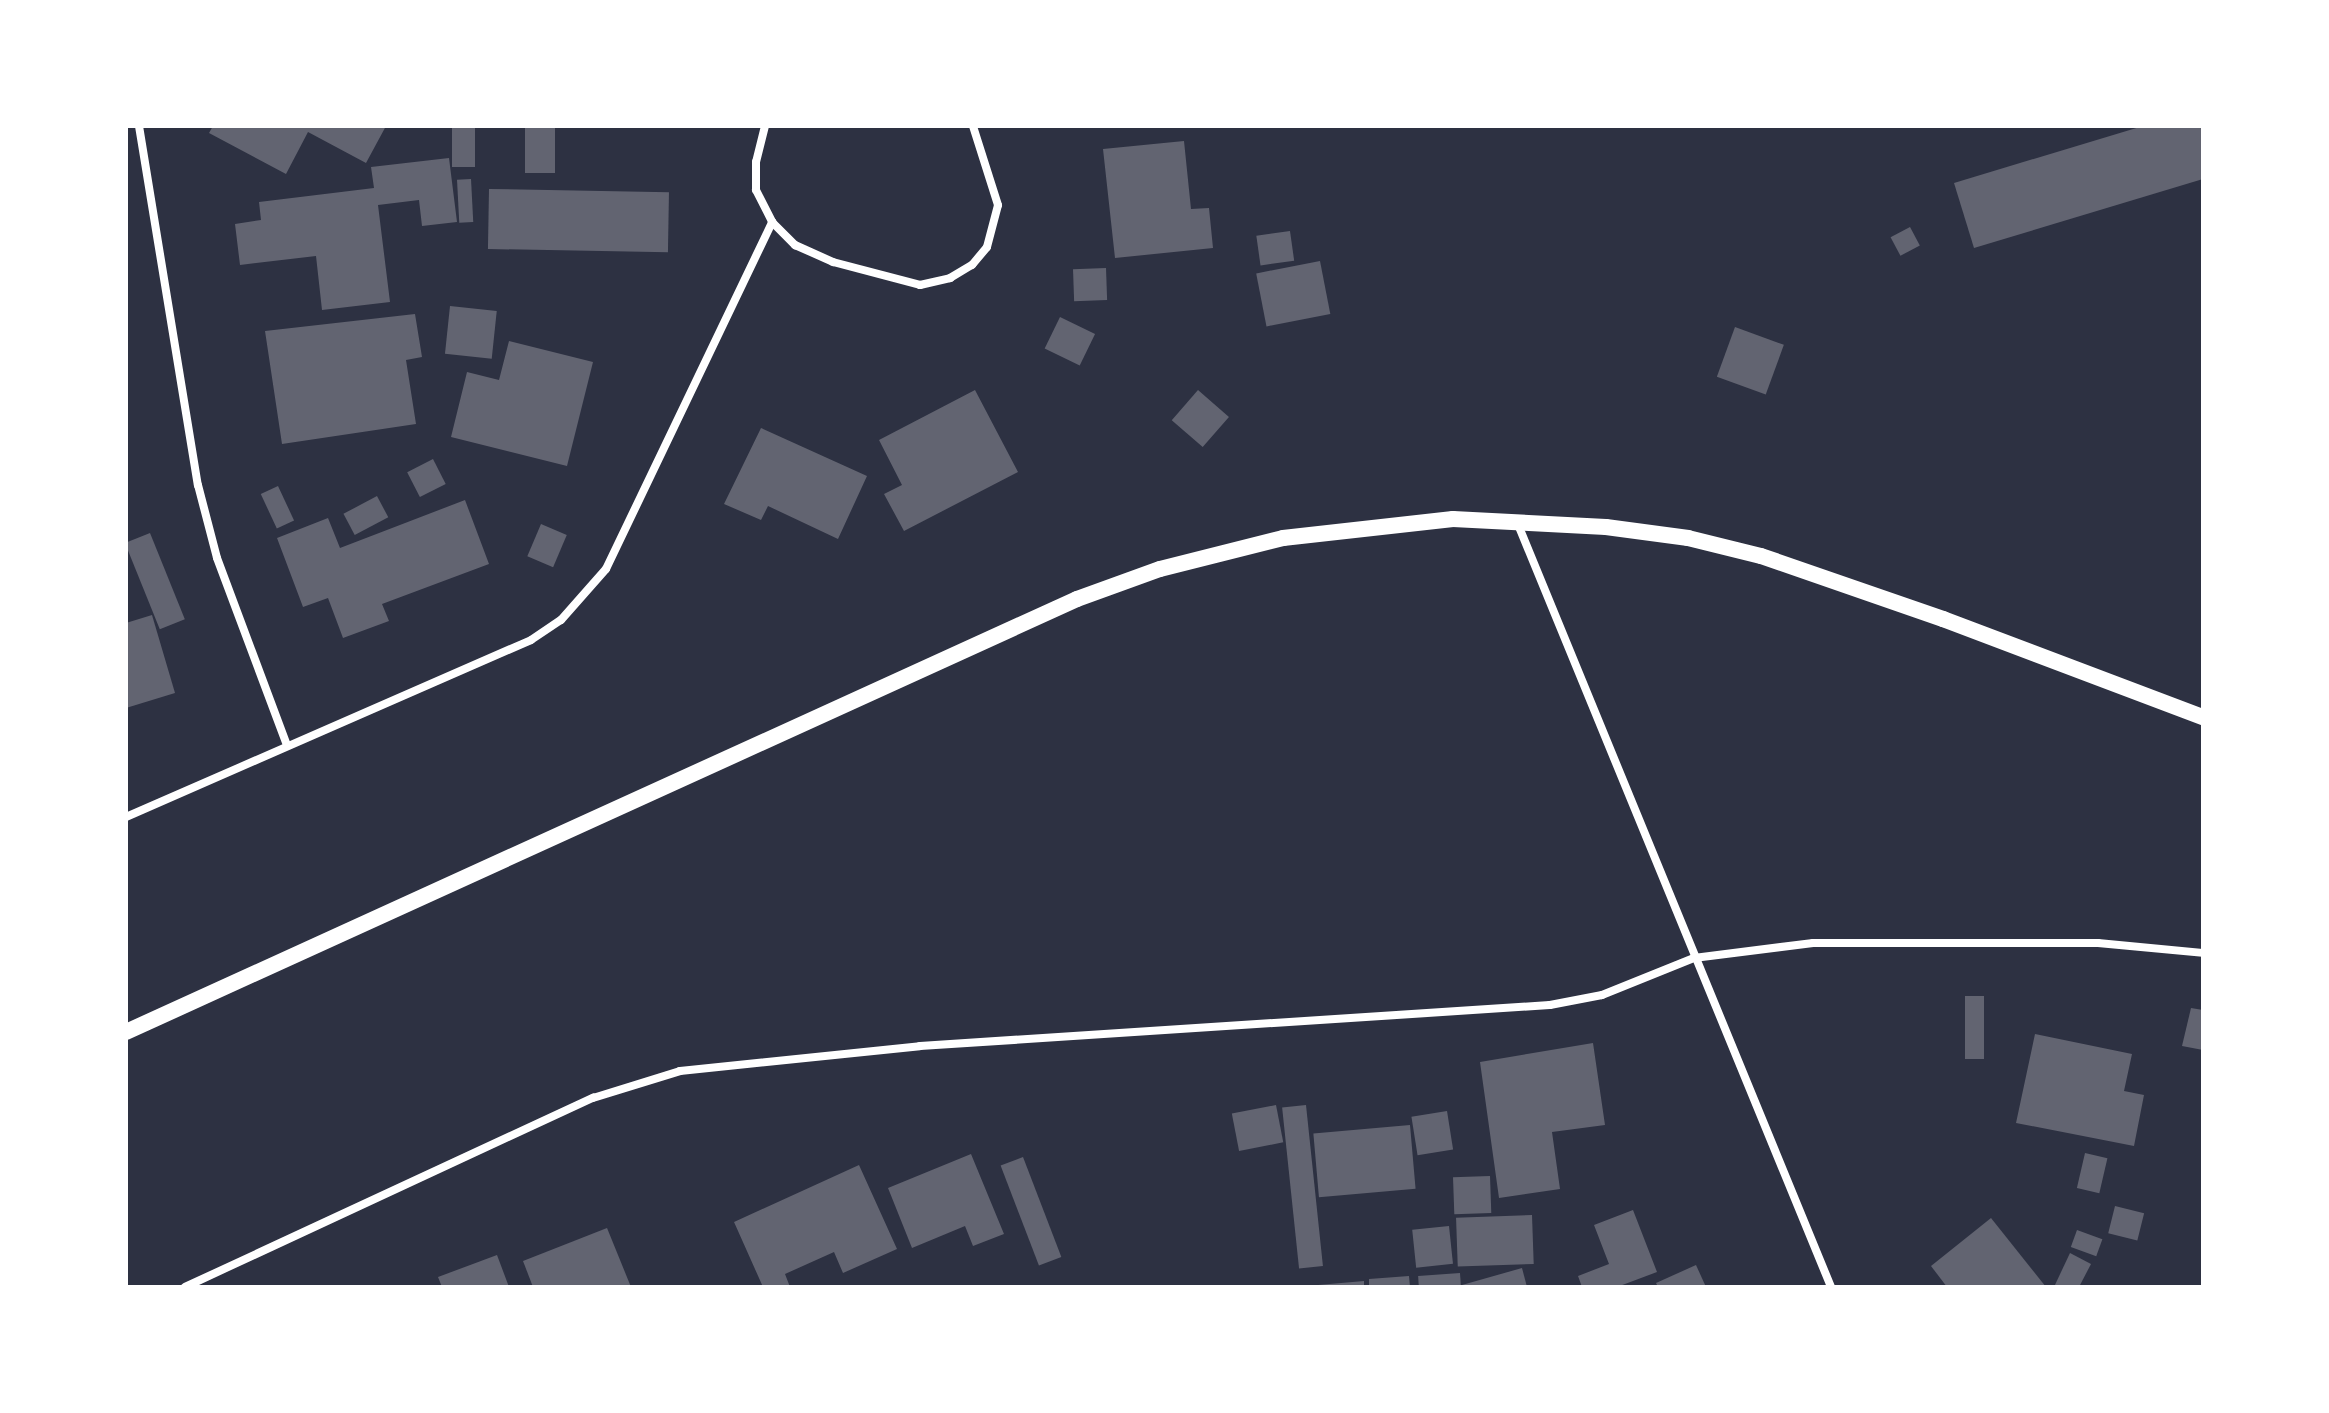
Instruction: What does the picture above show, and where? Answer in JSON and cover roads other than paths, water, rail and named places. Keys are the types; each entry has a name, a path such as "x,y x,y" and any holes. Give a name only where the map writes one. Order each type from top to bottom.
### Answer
{"main road":[{"path":"126,1032 1077,599 1160,569 1283,538 1380,524 1516,521 1688,538 1761,556 2203,717"}],"street":[{"path":"139,126 198,485 222,572 287,745"},
{"path":"765,126 756,162 756,190 772,222 795,245 874,276 920,285 950,278 972,265 987,247 998,205 973,126"},
{"path":"126,817 531,640 585,595 625,531 772,222"},
{"path":"1516,521 1831,1287"},
{"path":"185,1287 593,1098 680,1071 920,1046 1550,1005 1602,995 1694,958 1813,943 2098,943 2203,953"}]}
